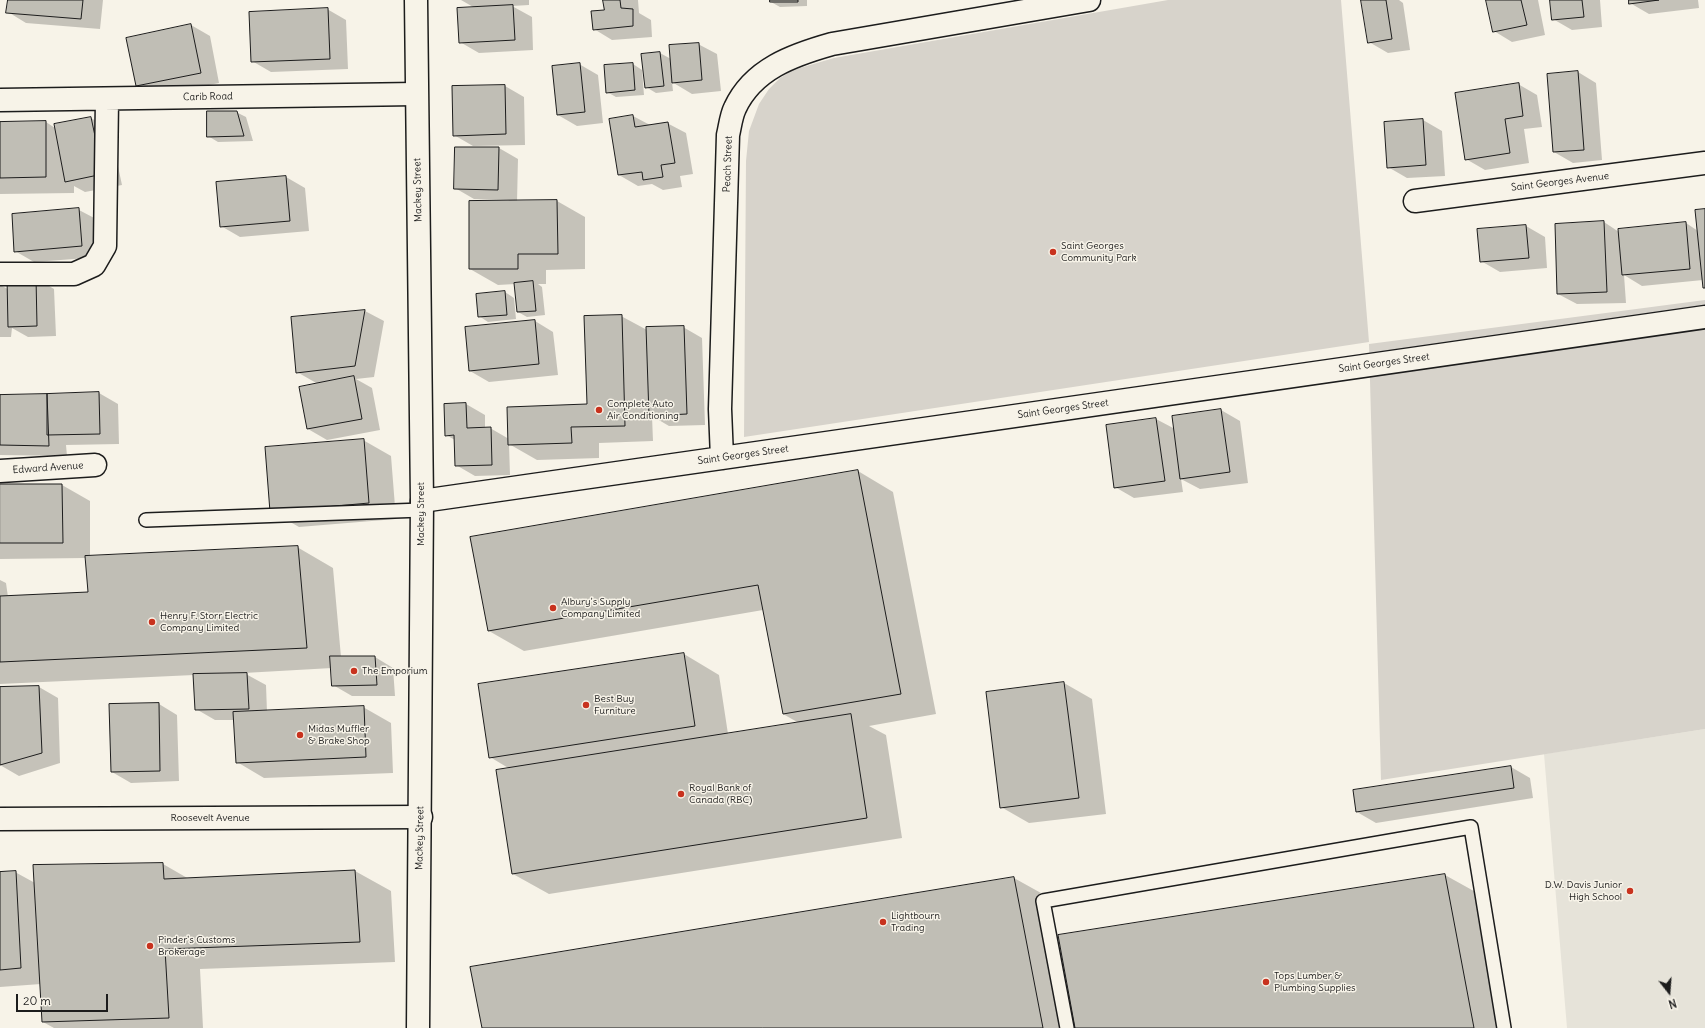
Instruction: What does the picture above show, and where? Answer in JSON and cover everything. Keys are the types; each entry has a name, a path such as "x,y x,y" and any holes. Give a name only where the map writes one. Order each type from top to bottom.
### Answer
{"street":[{"name":"Mackey Street","path":"416,0 422,505 421,817 418,1028"},
{"name":"Peach Street","path":"722,458 720,409 728,135 734,109 747,89 761,74 780,62 804,52 832,44 1089,0"},
{"name":"Carib Road","path":"0,100 416,94"},
{"path":"0,274 74,274 94,265 105,246 107,99"},
{"name":"Saint Georges Avenue","path":"1415,201 1705,163"},
{"name":"Saint Georges Street","path":"422,505 722,458 1705,317"},
{"name":"Edward Avenue","path":"0,471 95,465"},
{"name":"Roosevelt Avenue","path":"0,819 421,817"}],"lane":[{"path":"146,520 422,505"},
{"path":"1067,1028 1043,901 1471,827 1504,1028"}],"shaded area":[{"name":"Saint Georges Community Park","path":"1168,0 1341,0 1369,342 744,437 746,161 749,131 759,104 769,89 780,78 793,70 834,58"},
{"path":"1705,300 1705,729 1381,780 1369,344"},
{"name":"D.W. Davis Junior High School","path":"1705,729 1705,1028 1567,1028 1544,754"}],"building":[{"path":"8,0 83,0 81,19 6,13"},
{"path":"603,0 620,0 621,8 633,9 633,26 593,30 591,11 604,10"},
{"path":"770,0 798,0 798,2 770,2"},
{"path":"1361,0 1386,0 1392,39 1368,43"},
{"path":"1486,0 1521,0 1527,25 1493,32"},
{"path":"1550,0 1582,0 1584,17 1552,20"},
{"path":"1629,0 1659,0 1629,4"},
{"path":"513,5 515,40 459,43 457,8"},
{"path":"328,8 330,59 251,62 249,12"},
{"path":"191,24 201,73 136,86 126,38"},
{"path":"699,43 702,80 672,83 669,45"},
{"path":"660,52 664,86 645,88 641,54"},
{"path":"580,63 585,112 557,115 552,66"},
{"path":"633,63 635,90 606,93 604,65"},
{"path":"1578,71 1584,150 1553,152 1547,74"},
{"path":"1519,83 1523,116 1505,119 1510,153 1465,160 1455,93"},
{"path":"505,85 506,134 453,136 452,86"},
{"path":"207,111 237,111 244,136 207,137"},
{"path":"633,115 635,127 668,122 675,163 661,165 663,177 643,180 642,172 618,175 609,119"},
{"path":"91,117 103,174 65,182 54,124"},
{"path":"1423,119 1426,165 1387,168 1384,122"},
{"path":"46,121 46,177 0,178 0,122"},
{"path":"455,147 499,147 498,190 454,189"},
{"path":"286,176 290,221 220,227 216,182"},
{"path":"557,200 558,254 518,254 518,269 469,269 469,201"},
{"path":"79,208 82,246 14,252 12,214"},
{"path":"1705,209 1705,288 1703,288 1695,210"},
{"path":"1604,221 1607,292 1557,294 1555,224"},
{"path":"1686,222 1690,269 1622,275 1618,229"},
{"path":"1526,225 1529,258 1480,262 1477,229"},
{"path":"36,277 37,326 8,327 7,278"},
{"path":"533,281 536,311 517,312 514,283"},
{"path":"505,291 507,315 478,317 476,294"},
{"path":"365,310 355,366 296,373 291,317"},
{"path":"622,315 625,426 571,427 572,443 508,445 507,407 587,404 584,316"},
{"path":"535,320 539,364 469,371 465,327"},
{"path":"684,326 687,414 649,416 646,327"},
{"path":"354,376 362,419 307,429 299,387"},
{"path":"99,392 100,434 47,435 47,394"},
{"path":"47,394 49,446 0,445 0,395"},
{"path":"466,403 467,428 491,427 492,465 455,466 454,435 445,436 444,404"},
{"path":"1221,409 1230,472 1180,479 1172,416"},
{"path":"1156,418 1165,481 1114,488 1106,425"},
{"path":"364,439 369,503 270,512 265,447"},
{"name":"Albury's Supply Company Limited","path":"858,470 901,694 783,714 758,585 488,631 470,537"},
{"path":"0,484 62,484 63,543 0,543"},
{"name":"Henry F. Storr Electric Company Limited","path":"298,546 307,648 0,662 0,596 88,592 85,556"},
{"name":"Best Buy Furniture","path":"684,653 695,726 489,758 478,684"},
{"name":"The Emporium","path":"330,656 375,656 377,685 332,686"},
{"path":"247,673 249,709 195,710 193,674"},
{"path":"1064,682 1079,798 1000,808 986,692"},
{"path":"39,686 42,753 0,765 0,687"},
{"path":"159,703 160,771 111,772 109,704"},
{"name":"Midas Muffler & Brake Shop","path":"364,706 366,757 236,763 233,712"},
{"name":"Royal Bank of Canada (RBC)","path":"851,714 867,818 512,874 496,770"},
{"path":"1511,766 1514,788 1356,812 1353,790"},
{"name":"Pinder's Customs Brokerage","path":"163,863 164,879 355,870 360,942 165,949 169,1018 42,1022 33,865"},
{"path":"16,871 21,968 0,970 0,872"},
{"name":"Tops Lumber & Plumbing Supplies","path":"1445,874 1474,1028 1075,1028 1058,935"},
{"name":"Lightbourn Trading","path":"1014,877 1043,1028 482,1028 470,967"}],"place":[{"name":"Saint Georges Community Park","path":"1053,252"},
{"name":"Complete Auto Air Conditioning","path":"599,410"},
{"name":"Albury's Supply Company Limited","path":"553,608"},
{"name":"Henry F. Storr Electric Company Limited","path":"152,622"},
{"name":"The Emporium","path":"354,671"},
{"name":"Best Buy Furniture","path":"586,705"},
{"name":"Midas Muffler & Brake Shop","path":"300,735"},
{"name":"Royal Bank of Canada (RBC)","path":"681,794"},
{"name":"D.W. Davis Junior High School","path":"1630,891"},
{"name":"Lightbourn Trading","path":"883,922"},
{"name":"Pinder's Customs Brokerage","path":"150,946"},
{"name":"Tops Lumber & Plumbing Supplies","path":"1266,982"}]}
